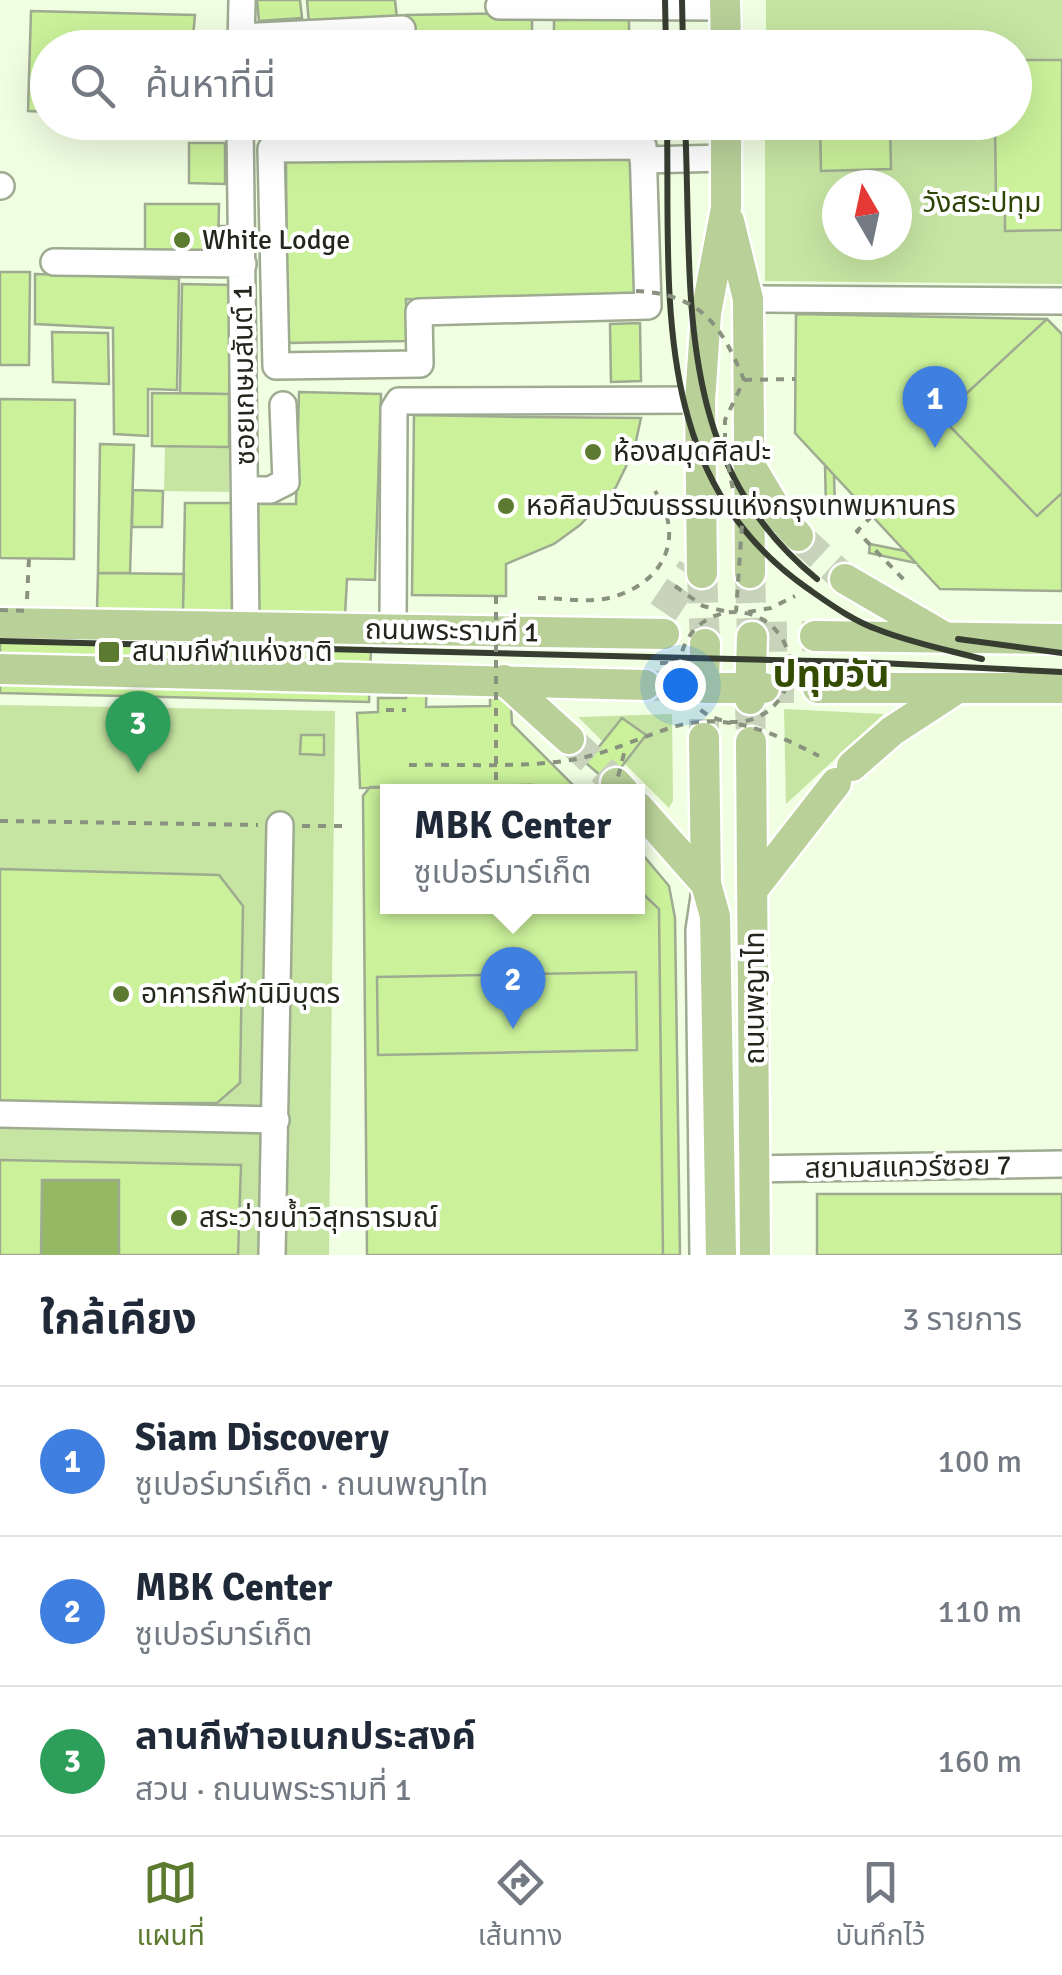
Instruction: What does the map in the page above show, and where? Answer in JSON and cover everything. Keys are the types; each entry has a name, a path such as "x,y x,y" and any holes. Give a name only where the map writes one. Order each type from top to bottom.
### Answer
{"main road":[{"path":"726,4 726,30"},
{"path":"683,588 706,313 726,208 726,140"},
{"path":"726,208 748,299 750,573"},
{"path":"747,460 780,516 798,536"},
{"path":"844,579 944,636"},
{"name":"ถนนพระรามที่ 1","path":"14,617 246,628 610,634 683,588"},
{"path":"748,628 710,640 704,688 749,708"},
{"name":"ถนนพญาไท","path":"748,628 756,1255"},
{"path":"815,636 1062,639"},
{"name":"ถนนพระรามที่ 1","path":"0,670 645,685"},
{"path":"504,680 569,739"},
{"path":"818,688 1062,688"},
{"path":"754,888 844,775 892,731 958,688"},
{"name":"ถนนพญาไท","path":"704,738 706,884 715,916 721,1255"},
{"path":"704,798 725,788 752,793"},
{"path":"645,815 706,884"}],"street":[{"path":"241,30 242,0"},
{"path":"499,6 726,4"},
{"path":"390,30 402,29"},
{"name":"ซอยเกษมสันต์ 1","path":"240,140 246,628"},
{"path":"643,146 643,160 648,306 420,312 420,364 276,366 271,149 643,146"},
{"path":"643,160 726,158"},
{"path":"54,262 243,264"},
{"path":"748,299 1062,301"},
{"path":"393,630 394,409 398,401 700,400"},
{"path":"246,490 270,490 286,482 284,405"},
{"path":"272,1255 280,825"},
{"name":"ถนนพญาไท","path":"703,1255 699,930 706,884"},
{"path":"0,1114 276,1120"},
{"name":"สยามสแควร์ซอย 7","path":"754,1169 1062,1164"}],"path":[{"path":"636,291 669,293 688,301 726,336 744,380 725,420 725,449 733,490 743,510 748,628"},
{"path":"744,380 796,378"},
{"path":"538,598 614,597 656,568 668,553 673,536 668,511 655,491"},
{"path":"872,516 857,530 907,583"},
{"path":"14,617 29,558"},
{"path":"683,588 703,606 748,628"},
{"path":"496,596 496,784"},
{"path":"748,628 771,608 796,596"},
{"path":"704,621 748,628 769,623 788,651 791,668 778,701 766,713 749,708 700,709 682,680 680,663 692,632 704,621"},
{"path":"410,765 555,762 626,746 676,726 749,708"},
{"path":"749,708 766,731 819,756"},
{"path":"386,710 406,710"},
{"path":"619,784 626,746"},
{"path":"0,820 348,826"}],"green space":[{"name":"วังสระปทุม","path":"766,0 1062,0 1062,284 765,281 765,140 1032,140 1032,30 766,30"},
{"path":"165,446 229,447 229,492 164,491"},
{"name":"สนามกีฬาแห่งชาติ","path":"0,705 335,711 329,1255 0,1255"},
{"path":"784,709 884,714 786,804"},
{"path":"672,714 673,801 669,808 578,717"}],"shaded area":[{"path":"42,1180 119,1180 119,1255 41,1255"}],"building":[{"path":"257,0 300,0 302,18 259,21"},
{"path":"307,0 395,0 397,18 309,24"},
{"path":"31,11 195,15 194,30 30,30"},
{"path":"532,13 532,30 406,30 406,15"},
{"path":"629,19 629,30 554,30 554,20"},
{"path":"30,44 30,111 28,111"},
{"path":"1032,60 1062,60 1062,230 1005,231 1005,202 996,202 995,140 1032,140"},
{"path":"407,140 533,140 533,142 407,144"},
{"path":"820,140 890,140 891,169 822,171"},
{"path":"189,143 225,143 225,184 189,183"},
{"path":"635,158 636,304 406,299 407,341 287,343 286,161"},
{"name":"White Lodge","path":"145,204 219,204 218,255 145,255"},
{"path":"218,226 237,226 237,260 218,260"},
{"path":"0,272 30,272 29,365 0,365"},
{"path":"35,274 179,279 177,390 148,389 148,436 114,434 113,328 35,324"},
{"path":"182,284 231,285 229,394 180,393"},
{"path":"796,314 1047,319 1062,334 1062,591 940,589 795,433"},
{"path":"1047,319 1062,334 1062,493 1037,516 941,417"},
{"path":"640,323 641,381 611,382 610,324"},
{"path":"52,332 108,333 109,384 53,382"},
{"path":"299,392 381,394 375,580 347,579 345,615 252,613 254,504 296,504"},
{"path":"152,393 229,394 229,447 152,446"},
{"path":"0,399 75,400 74,559 0,558"},
{"name":"หอศิลปวัฒนธรรมแห่งกรุงเทพมหานคร","path":"414,415 641,418 634,450 616,487 580,525 554,544 506,564 506,596 412,595"},
{"path":"100,444 134,445 130,573 98,573"},
{"path":"825,465 834,475 835,508 826,508"},
{"path":"133,490 163,491 162,527 132,527"},
{"path":"185,503 232,503 232,611 183,610"},
{"path":"870,544 905,551 916,563 869,553"},
{"path":"98,573 184,574 183,610 97,609"},
{"path":"0,612 372,622 369,702 0,693"},
{"path":"406,671 427,672 426,707 490,706 490,685 510,687 512,724 572,784 380,784 380,788 360,788 357,713 378,712 378,698 406,698"},
{"path":"622,718 646,735 609,783 586,763"},
{"path":"301,735 324,735 324,755 300,754"},
{"path":"370,787 380,787 380,914 645,914 645,896 659,909 663,1255 367,1255 363,796"},
{"path":"645,857 669,886 675,918 680,1255 663,1255 659,909 645,896"},
{"name":"อาคารกีฬานิมิบุตร","path":"0,869 219,875 243,906 240,1083 217,1103 0,1103"},
{"path":"636,972 637,1050 378,1055 377,977"},
{"name":"สระว่ายน้ำวิสุทธารมณ์","path":"0,1160 241,1165 238,1255 119,1255 119,1180 42,1180 41,1255 0,1255"},
{"path":"817,1194 1062,1194 1062,1255 817,1255"}],"tunnel":[{"path":"798,536 845,579"},
{"path":"663,612 692,569"},
{"path":"702,573 705,644"},
{"path":"750,573 752,637"},
{"path":"757,637 815,636"},
{"path":"645,685 704,688 704,738"},
{"path":"764,688 818,688"},
{"path":"750,699 751,742"},
{"path":"569,739 616,783"}],"railway":[{"path":"665,0 666,30"},
{"path":"682,0 683,30"},
{"path":"667,140 671,316 679,378 694,437 719,493 756,543 807,588 842,612 892,635 982,659"},
{"path":"685,140 692,310 699,370 713,427 736,481 770,532 817,579"},
{"path":"958,639 1062,653"},
{"path":"0,641 859,662 1062,672"},
{"path":"800,675 885,676"}],"place":[{"name":"White Lodge","path":"182,240"},
{"name":"Siam Discovery","path":"935,448"},
{"name":"ห้องสมุดศิลปะ","path":"593,452"},
{"name":"หอศิลปวัฒนธรรมแห่งกรุงเทพมหานคร","path":"506,506"},
{"name":"สนามกีฬาแห่งชาติ","path":"109,652"},
{"name":"ลานกีฬาอเนกประสงค์","path":"138,773"},
{"name":"อาคารกีฬานิมิบุตร","path":"121,994"},
{"name":"MBK Center","path":"513,1029"},
{"name":"สระว่ายน้ำวิสุทธารมณ์","path":"179,1218"}],"district":[{"name":"ปทุมวัน","path":"831,674"}]}
